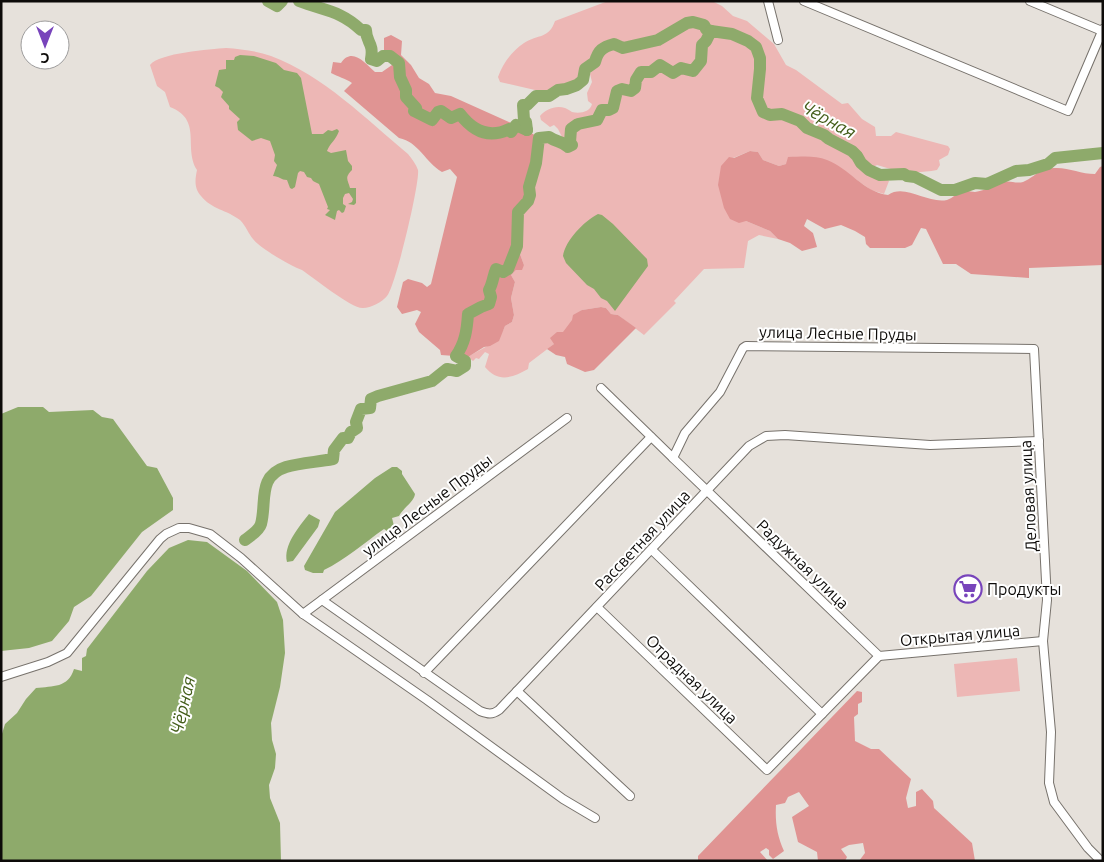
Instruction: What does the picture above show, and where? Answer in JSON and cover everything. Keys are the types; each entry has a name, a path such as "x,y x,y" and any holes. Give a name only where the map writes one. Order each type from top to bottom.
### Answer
{"street":[{"path":"768,1 778,40"},
{"path":"804,1 1068,111 1100,45 1102,30 1030,1"},
{"name":"улица Лесные Пруды","path":"673,458 684,433 720,392 743,348 746,346 1034,349"},
{"name":"Деловая улица","path":"1034,349 1048,600 1043,641 1051,732 1048,770 1050,794 1058,808 1088,848 1101,861"},
{"path":"601,388 673,458"},
{"name":"улица Лесные Пруды","path":"303,614 567,418"},
{"name":"Рассветная улица","path":"322,600 480,712 493,714 500,710 749,446 766,436 784,435 930,445 1039,442"},
{"path":"424,673 651,437"},
{"name":"Радужная улица","path":"673,458 879,656"},
{"path":"1,677 48,662 67,653 160,539 179,528 189,528 210,534 241,558 303,614 427,700 563,799 595,818"},
{"path":"652,550 822,714 879,656"},
{"name":"Отрадная улица","path":"597,607 767,770 822,714"},
{"name":"Открытая улица","path":"879,656 1043,641"},
{"path":"517,691 630,796"}],"shaded area":[{"path":"608,1 712,1 722,6 733,16 747,21 774,44 786,65 796,70 842,104 848,103 862,119 875,127 876,136 891,136 896,132 948,146 950,149 948,155 939,160 940,165 937,170 907,172 877,165 869,169 868,174 889,181 884,194 871,190 844,171 786,164 779,166 763,160 758,152 750,151 733,158 746,221 770,231 778,239 759,235 748,241 744,268 704,269 674,301 676,303 644,335 618,315 611,314 606,308 582,310 554,344 529,363 528,369 511,377 500,377 485,367 489,354 485,352 479,359 476,358 473,361 468,357 494,341 499,337 505,326 512,322 514,315 511,298 515,282 511,275 524,265 517,246 518,212 528,201 530,195 529,187 539,138 549,137 568,147 572,145 562,137 554,125 550,127 541,120 540,116 545,111 555,107 566,108 578,113 589,109 592,104 588,101 587,93 592,82 590,74 595,63 585,69 583,80 577,85 558,90 545,97 535,90 500,82 498,77 505,62 516,50 529,40 550,31 555,21"},
{"path":"391,35 402,41 401,55 411,65 419,78 429,84 435,93 451,96 527,130 539,138 536,163 529,187 530,195 528,201 518,212 517,246 524,265 522,270 516,270 511,275 515,282 511,298 514,315 512,322 505,326 499,341 484,347 468,357 441,355 440,350 419,332 415,324 421,312 417,310 402,314 397,307 403,282 408,279 422,283 427,287 431,284 457,177 450,169 442,172 436,168 417,148 406,140 399,138 344,91 352,83 331,73 333,62 341,63 350,56 359,58 375,72 382,72 392,65 390,56 384,51 384,38"},
{"path":"226,48 266,54 309,75 344,99 408,154 415,164 418,170 418,179 401,256 391,289 387,296 379,302 363,308 342,299 302,270 262,247 253,239 240,220 209,204 197,190 197,170 193,161 191,135 186,119 180,112 170,107 165,92 157,86 150,65 164,57"},
{"path":"750,151 758,152 763,160 779,166 786,164 788,157 822,158 842,168 864,185 879,193 888,195 902,191 939,200 947,200 962,192 975,192 1004,182 1023,182 1049,169 1064,169 1095,174 1103,166 1103,265 1029,268 1029,278 971,274 956,264 943,264 926,229 921,228 912,245 905,248 870,248 866,244 865,237 855,231 841,225 825,229 807,219 804,226 813,233 817,247 802,251 790,243 778,239 770,231 746,221 739,223 730,219 724,208 718,185 721,166 729,157 734,158"},
{"path":"606,308 611,314 618,315 636,328 594,370 585,372 567,364 565,357 556,355 547,349 554,344 550,338 557,332 563,332 572,320 573,315 582,310"},
{"path":"1017,658 1020,691 957,697 954,664"},
{"path":"857,691 862,692 862,702 858,704 858,714 854,717 855,741 871,749 879,749 911,779 906,798 908,808 916,806 916,792 922,789 933,801 934,808 972,843 975,861 859,861 865,853 863,843 849,845 841,849 847,857 845,861 818,861 817,852 798,842 792,817 809,806 799,792 788,797 785,803 776,805 777,829 784,851 773,859 766,848 760,852 768,861 698,861 698,856"}],"water":[{"path":"240,55 254,56 276,63 284,70 297,73 301,78 312,134 323,134 328,130 337,129 339,131 327,151 331,153 346,150 348,161 352,166 347,179 350,188 356,188 356,203 354,205 348,204 353,199 349,193 345,194 343,198 343,204 346,206 344,212 337,211 335,220 325,215 330,210 327,209 328,207 319,184 300,171 295,187 290,188 287,180 273,176 277,165 274,161 275,155 270,141 261,138 252,141 238,130 237,122 240,119 229,109 229,106 221,97 223,92 215,86 219,70 226,69 226,60 234,60 235,57"},
{"path":"598,214 613,224 647,259 648,266 615,311 607,301 601,298 566,263 563,256 567,244 576,232 587,221"},
{"path":"18,407 43,407 49,412 93,410 102,417 113,419 147,466 157,468 173,498 173,510 142,532 91,596 74,607 69,621 52,641 29,648 1,651 1,414"},
{"path":"392,467 397,467 402,471 415,494 413,500 399,516 392,518 394,526 387,531 384,529 324,570 323,573 313,573 305,570 304,566 335,512 375,478"},
{"path":"309,514 320,520 318,527 293,561 287,562 287,549 297,530"},
{"path":"188,540 207,542 247,571 277,602 283,620 285,653 280,687 271,723 272,740 276,754 275,768 269,785 270,798 280,823 281,861 1,861 1,737 5,724 17,713 36,688 59,685 68,680 74,669 82,671 82,658 86,656 87,649 147,571 169,548"}],"waterway":[{"path":"268,1 277,6 282,1"},
{"path":"299,1 346,18 361,30 366,30 371,46 371,59 377,61 383,56 390,56 399,63 400,77 406,90 406,97 416,108 414,111 432,120 441,111 451,118 460,114 470,125 482,132 495,133 509,129 511,132 516,125 527,130"},
{"path":"527,130 523,105 527,105 536,96 549,96 558,90 577,85 583,80 585,69 595,62 599,52 604,48 614,44 623,48 658,40 687,23 693,22 704,25 706,29 711,31"},
{"name":"Чёрная","path":"245,540 260,527 267,483 277,471 286,467 333,459 334,450 343,438 348,438 351,432 357,428 356,422 361,409 370,408 371,399 432,381 447,369 457,371 465,366 465,361 456,356 465,336 468,314 489,304 491,297 489,290 496,269 503,272 508,269 517,246 518,212 528,201 530,195 529,187 536,163 539,138 549,137 568,147 572,145 570,142 571,129 578,124 597,120 602,110 613,108 617,91 622,89 631,91 635,88 636,80 641,72 651,72 660,65 673,73 681,68 693,71 701,61 702,45 711,31 732,34 756,47 760,58 757,98 763,112 770,115 782,114 800,121 807,128 824,135 852,151 869,170 880,175 904,174 915,177 941,190 955,190 975,183 987,184 1016,171 1029,170 1048,164 1055,158 1103,153"}],"place":[{"name":"Продукты","path":"968,589"}]}
